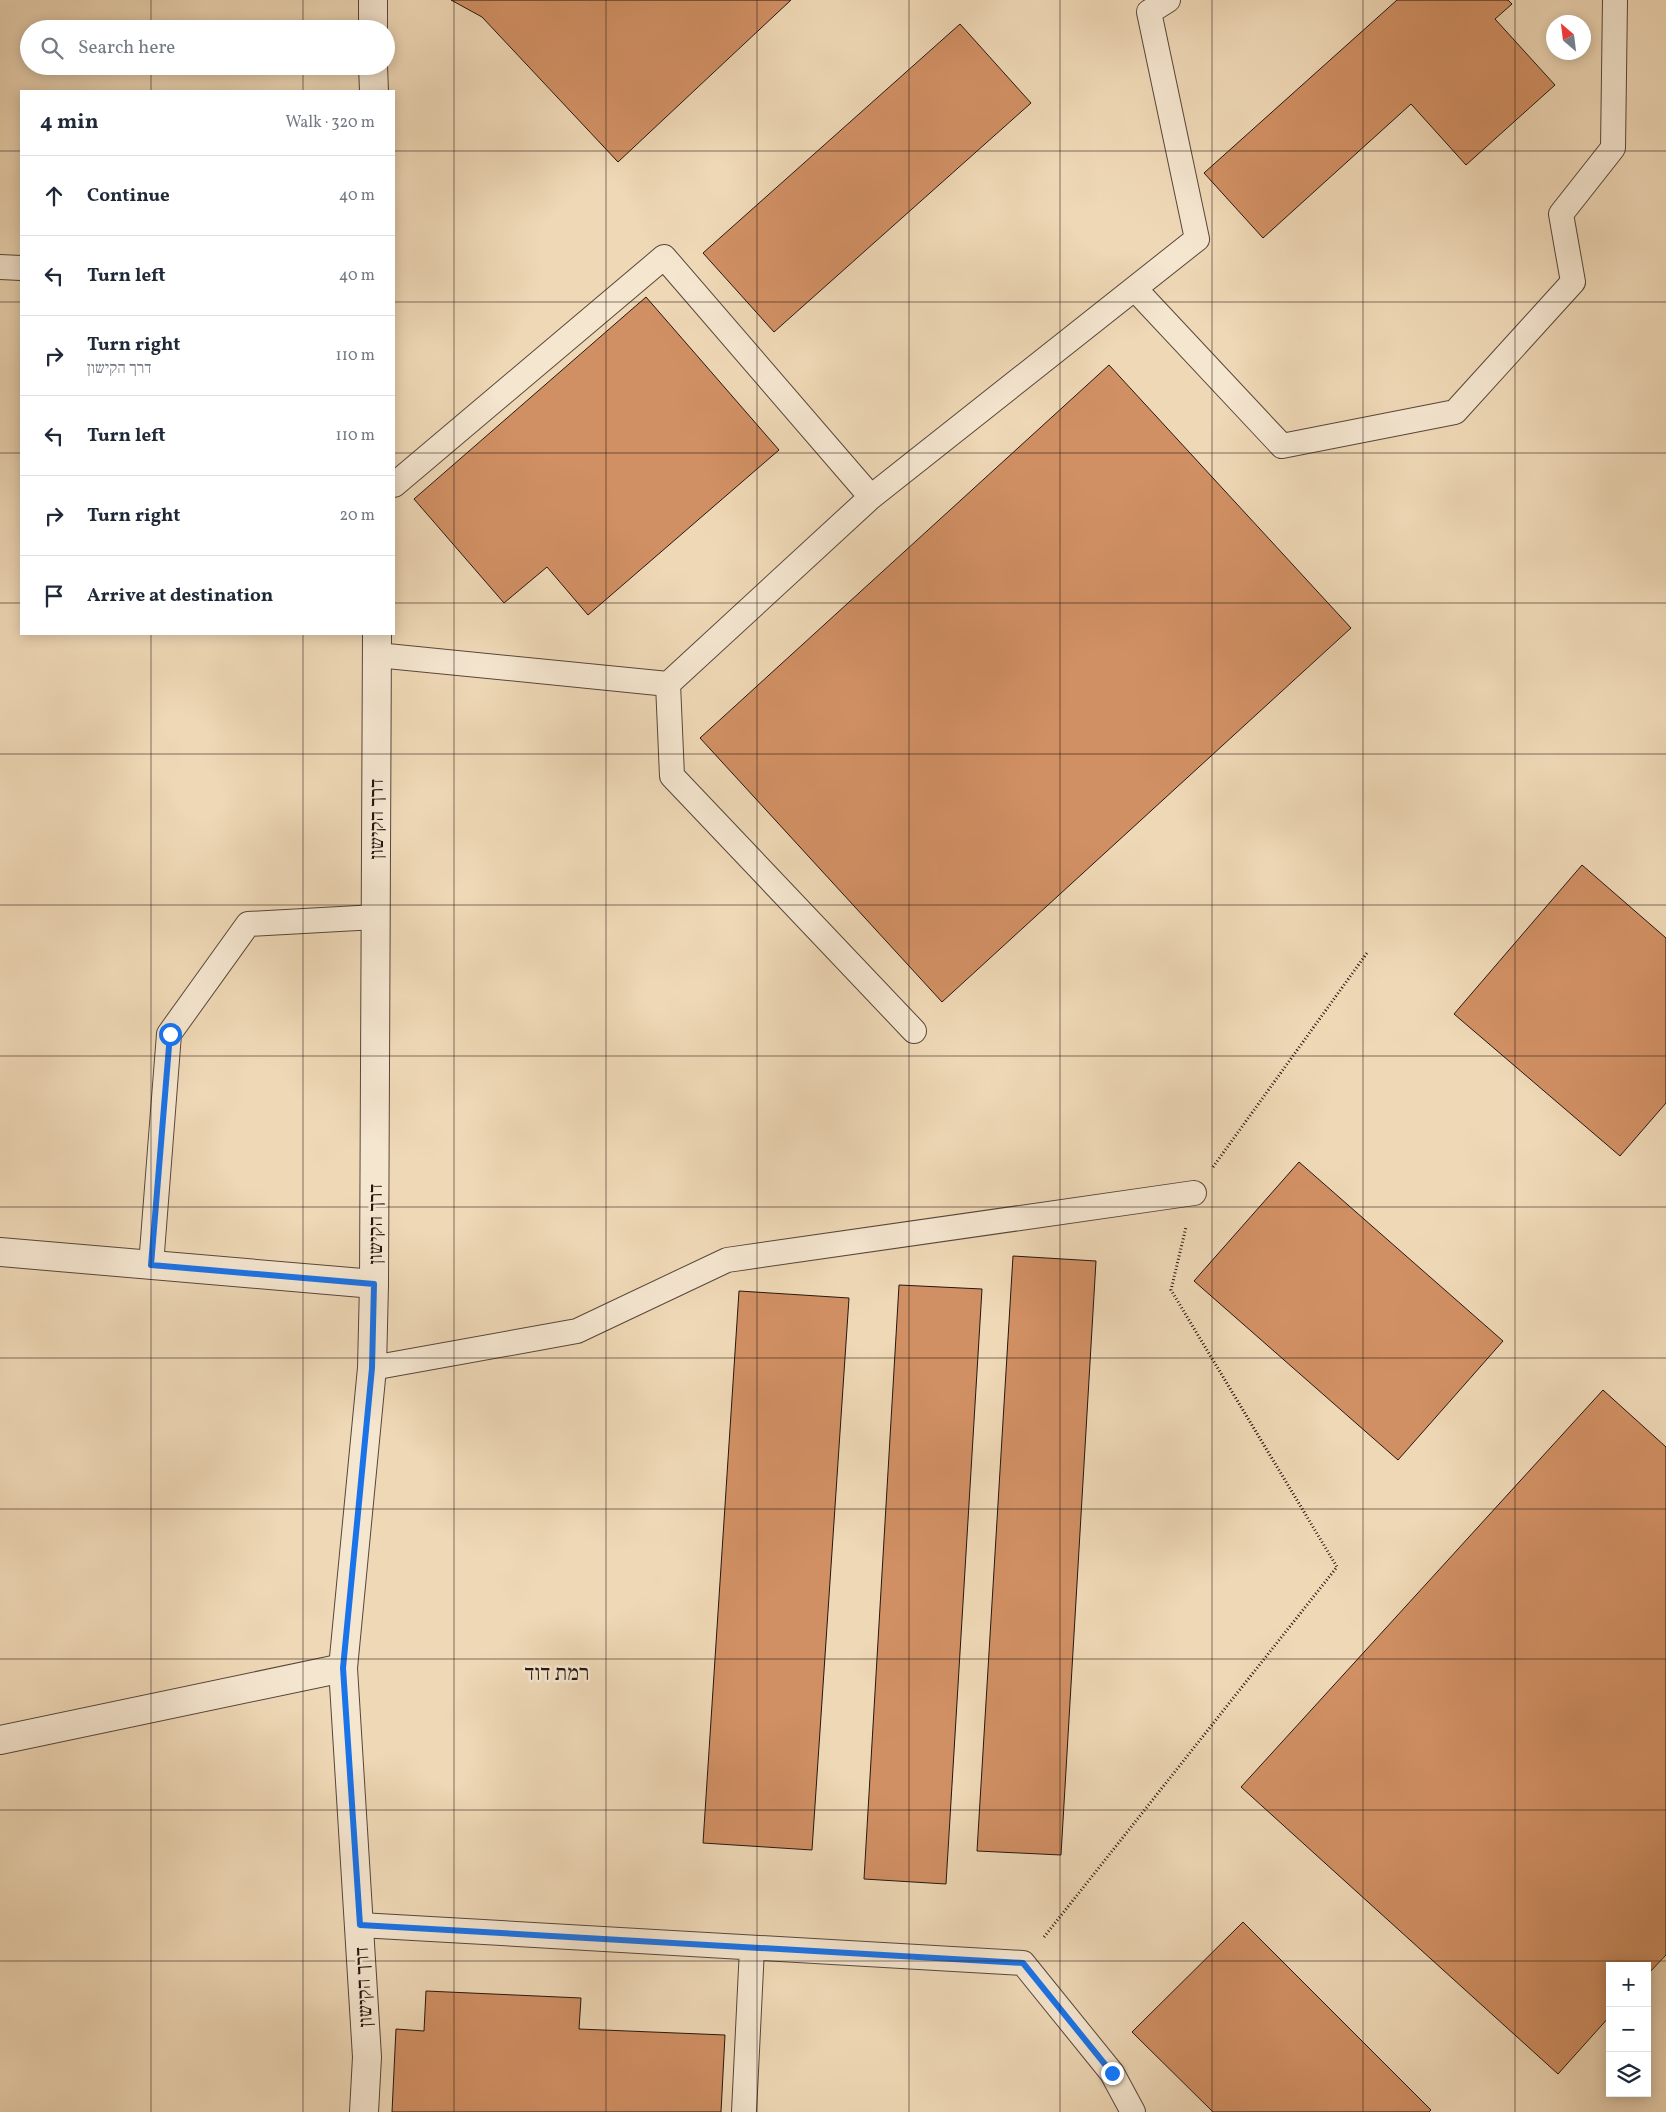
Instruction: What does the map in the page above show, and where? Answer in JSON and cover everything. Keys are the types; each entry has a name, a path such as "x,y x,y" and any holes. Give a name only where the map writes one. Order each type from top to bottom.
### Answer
{"street":[{"path":"373,0 373,20"},
{"path":"373,75 374,90"},
{"name":"דרך הקישון","path":"364,2112 367,2057 343,1668 372,1368 377,644"},
{"path":"0,1252 374,1284"},
{"path":"0,1740 343,1668"}],"lane":[{"path":"914,1031 672,776 668,684 871,497 1198,239 1149,12 1168,0"},
{"path":"1135,289 1282,446 1455,412 1573,282 1561,214 1613,148 1615,0"},
{"path":"395,484 664,257 871,497"},
{"path":"0,267 20,268"},
{"path":"377,644 668,684"},
{"path":"151,1265 170,1034 248,924 376,917"},
{"path":"372,1368 577,1331 727,1260 1194,1193"},
{"path":"360,1925 1023,1963 1112,2073 1133,2112"},
{"path":"744,2112 752,1948"}],"path":[{"path":"1023,1963 1338,1566 1170,1290 1194,1193 1367,953"}],"building":[{"path":"451,0 791,0 618,162 482,17"},
{"path":"1397,0 1508,0 1512,4 1495,19 1555,85 1466,165 1411,104 1263,238 1204,173"},
{"path":"960,24 1031,103 774,332 703,253"},
{"path":"646,297 779,450 588,615 547,567 504,603 414,499"},
{"path":"1109,365 1351,628 942,1002 700,738"},
{"path":"1582,865 1666,938 1666,1103 1620,1156 1454,1014"},
{"path":"1299,1162 1503,1341 1398,1460 1194,1281"},
{"path":"1013,1256 1096,1261 1061,1855 977,1851"},
{"path":"899,1285 982,1289 946,1884 864,1879"},
{"path":"739,1291 849,1298 812,1850 703,1843"},
{"path":"1603,1390 1666,1447 1666,1955 1651,1971 1651,1962 1606,1962 1606,2020 1558,2074 1241,1787"},
{"path":"1243,1922 1431,2110 1429,2112 1213,2112 1132,2032"},
{"path":"426,1991 581,1998 579,2029 725,2035 721,2112 392,2112 396,2029 424,2031"}],"district":[{"name":"רמת דוד","path":"557,1672"}],"route":[{"path":"170,1034 151,1265 374,1284 372,1368 343,1668 360,1925 1023,1963 1112,2073"}]}
